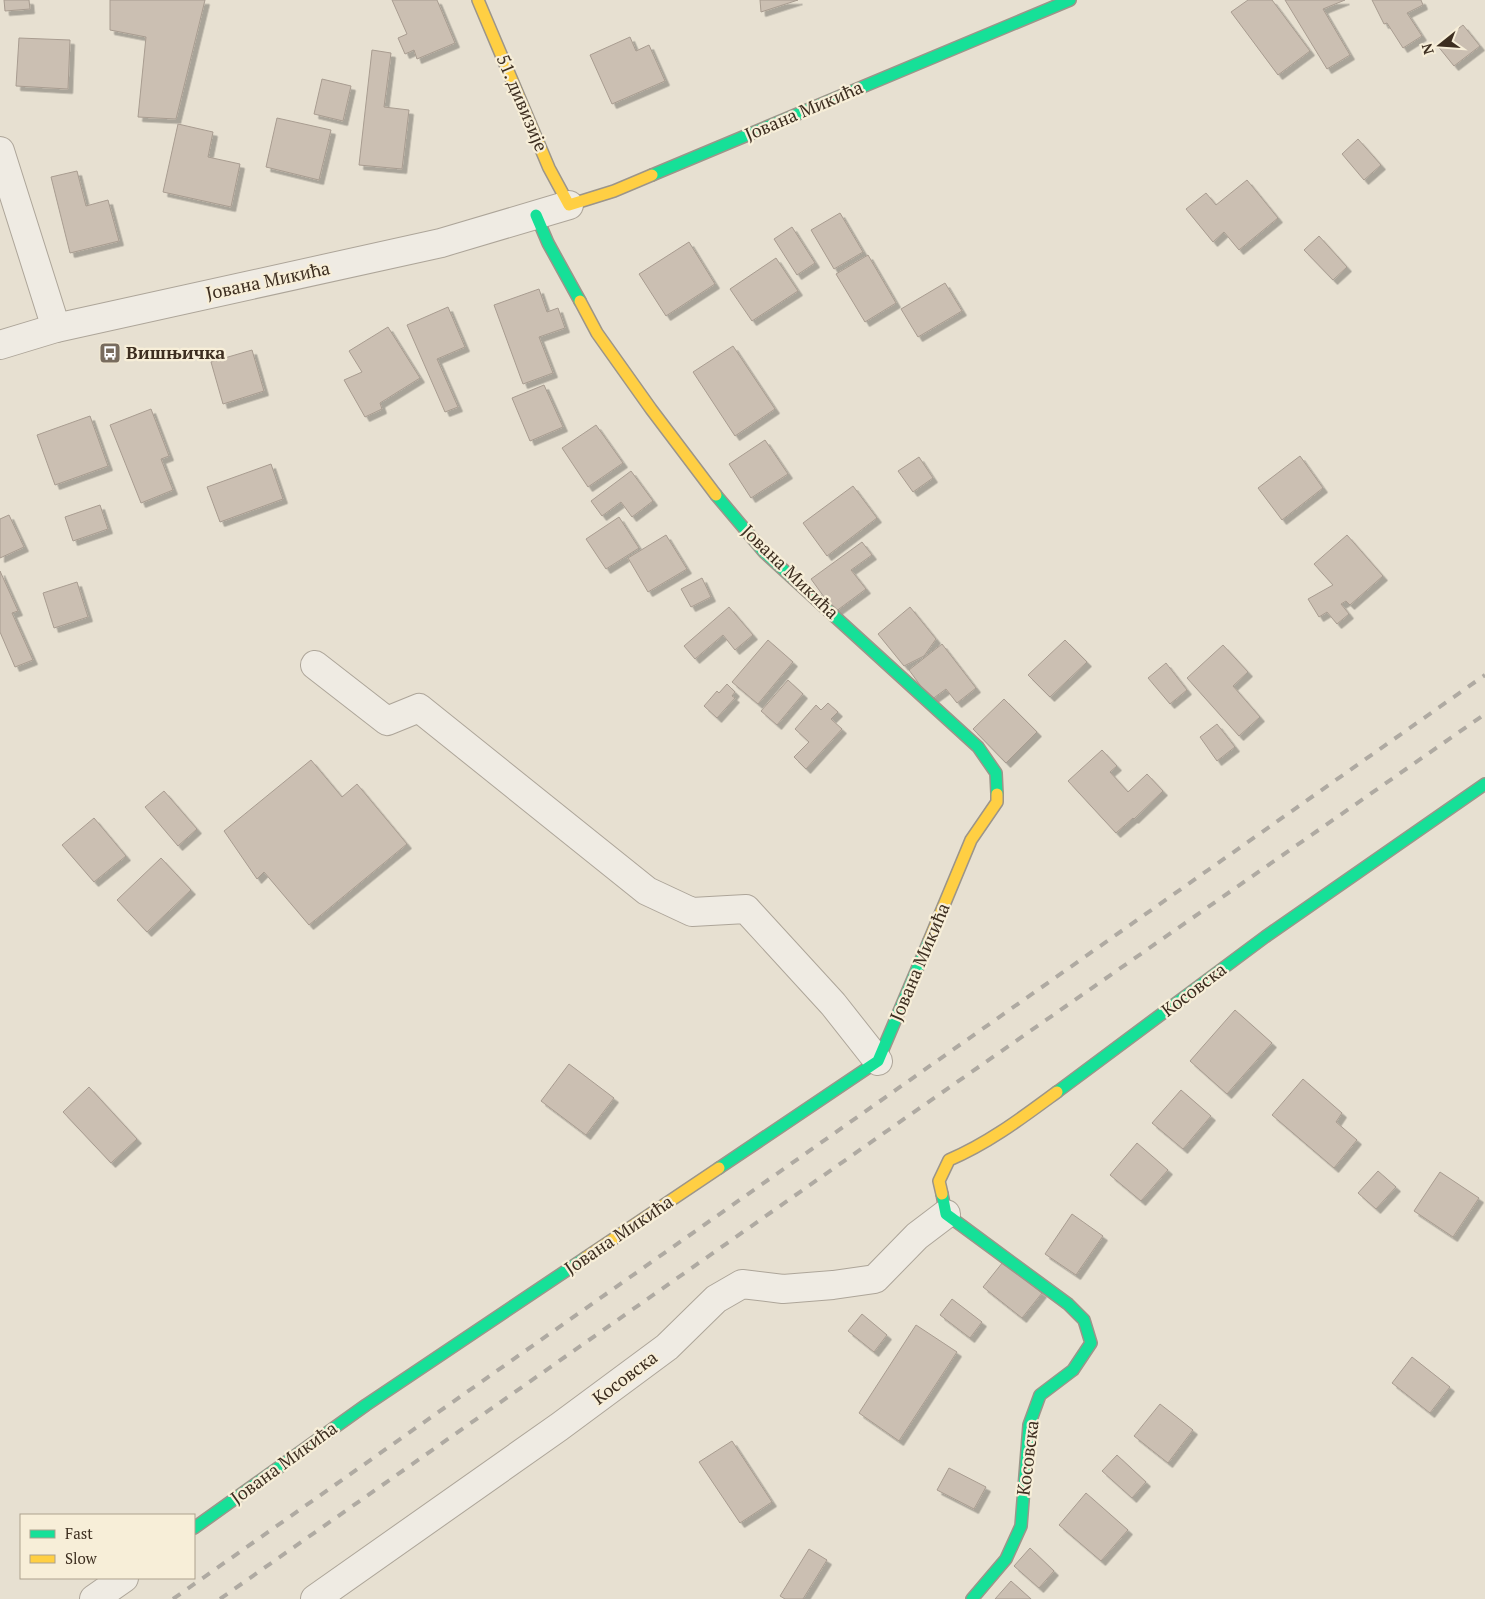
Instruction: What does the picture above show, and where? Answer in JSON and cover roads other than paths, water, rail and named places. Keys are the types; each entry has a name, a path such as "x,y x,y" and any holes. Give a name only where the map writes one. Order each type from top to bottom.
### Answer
{"street":[{"name":"51. дивизије","path":"478,0 550,168 569,205"},
{"name":"Јована Микића","path":"0,345 56,328 441,243 614,191 1070,0"},
{"path":"0,151 56,328"},
{"name":"Јована Микића","path":"195,1527 366,1405 878,1061 971,840 997,802 996,773 978,747 764,552 702,478 650,409 597,333 548,243 536,215"},
{"path":"316,665 387,721 420,708 647,891 692,912 746,909 833,1004 878,1061"},
{"name":"Косовска","path":"972,1599 1006,1559 1021,1526 1029,1425 1040,1395 1073,1370 1091,1343 1084,1320 1068,1304 946,1214 939,1181 948,1160 1007,1129 1265,937 1485,784"},
{"name":"Косовска","path":"315,1599 559,1428 667,1347 716,1299 742,1284 783,1289 834,1285 875,1279 917,1236 946,1214"},
{"path":"94,1599 123,1579"}],"railway":[{"path":"173,1599 1485,675"},
{"path":"220,1599 1485,714"}],"place":[{"name":"Вишњичка","path":"110,353"}]}
